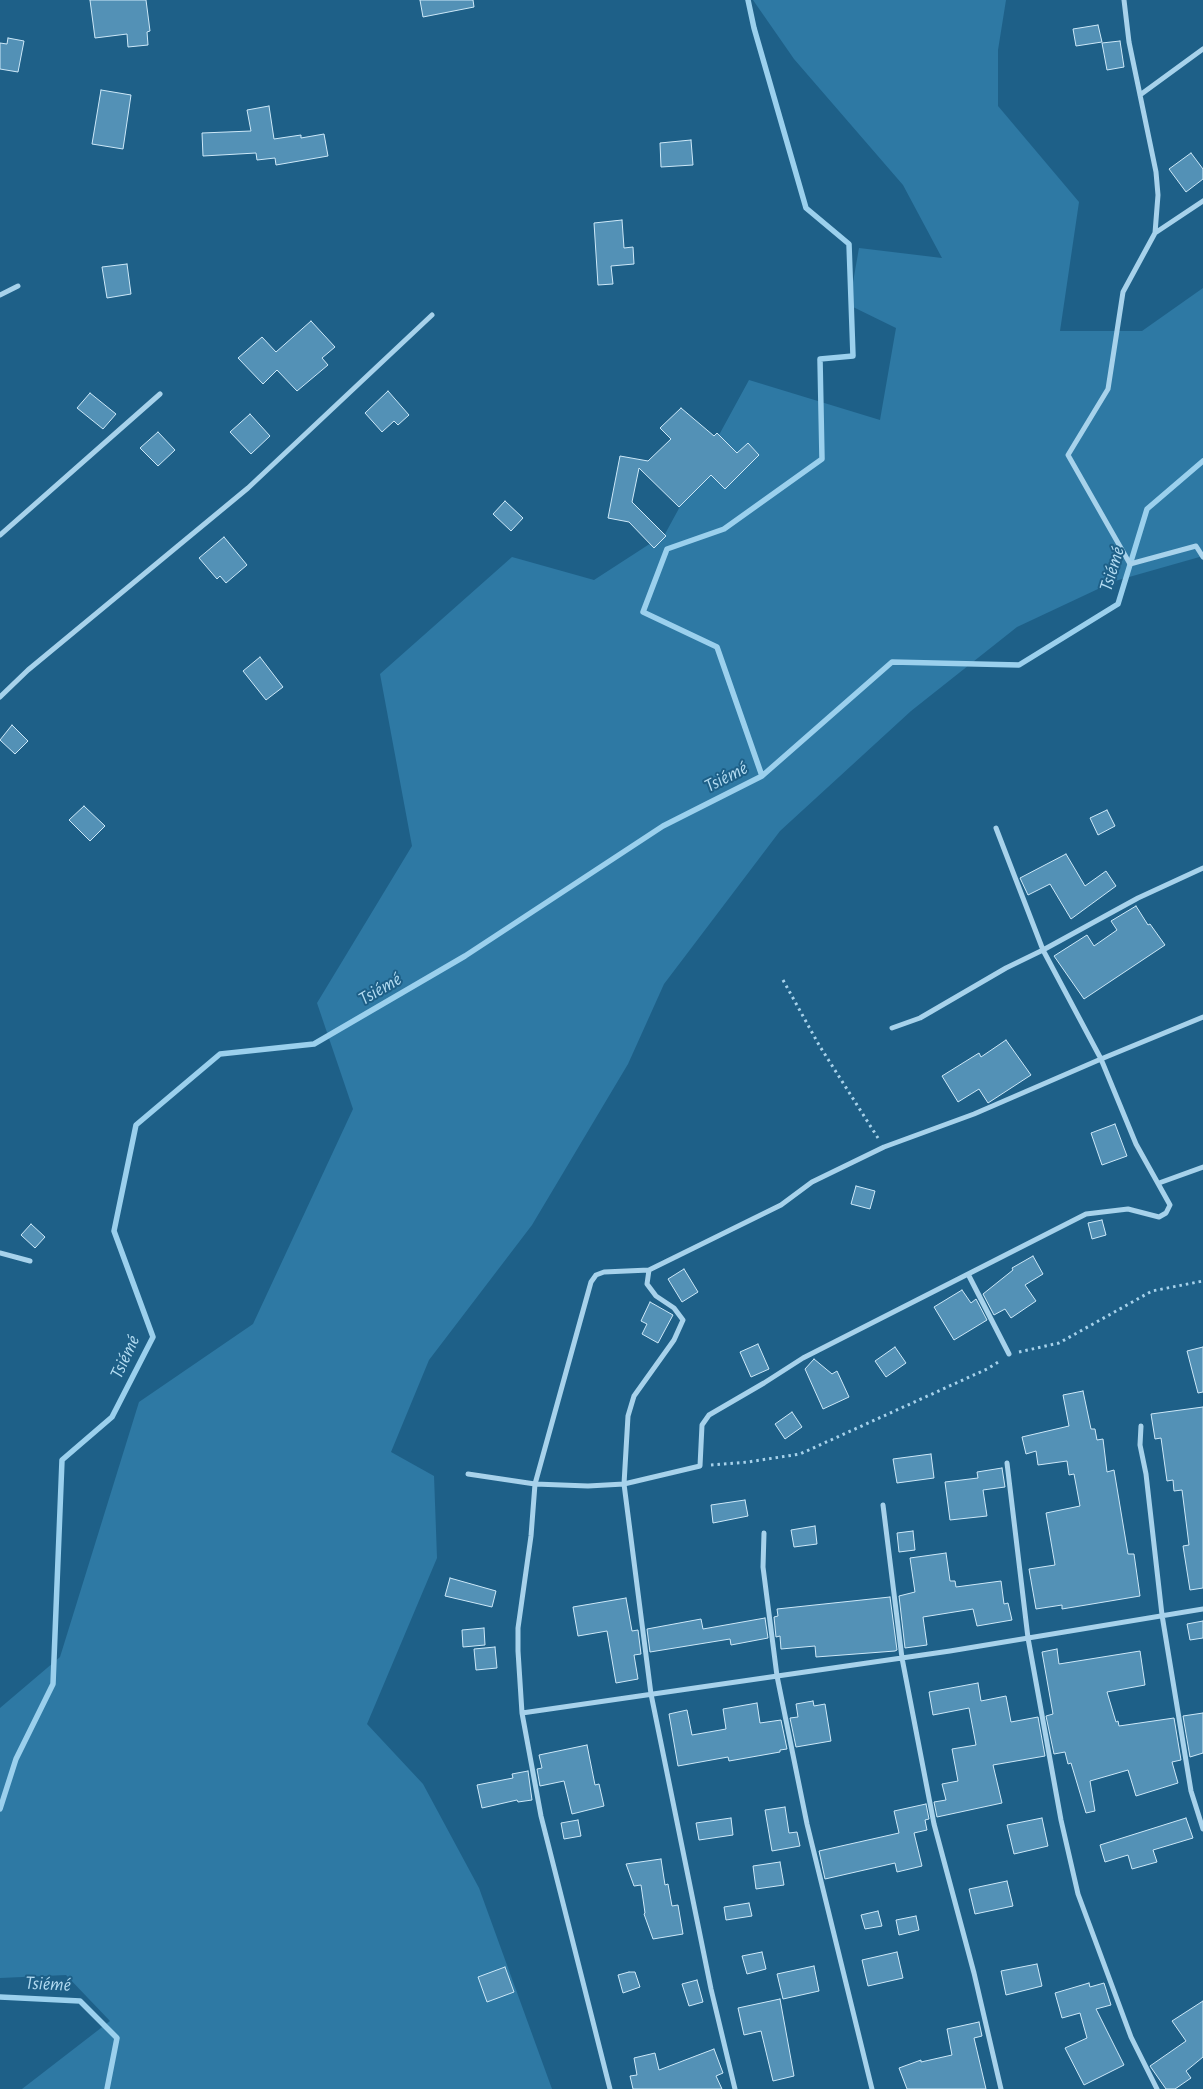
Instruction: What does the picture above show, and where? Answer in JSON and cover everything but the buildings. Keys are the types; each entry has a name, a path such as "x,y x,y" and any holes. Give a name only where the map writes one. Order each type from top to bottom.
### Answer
{"street":[{"path":"1124,0 1129,42 1156,172 1158,195 1155,233 1123,292 1108,389 1068,455 1130,564 1196,546 1203,557"},
{"path":"1140,95 1203,49"},
{"path":"1155,233 1203,201"},
{"path":"0,295 18,286"},
{"path":"0,698 28,670 248,488 432,315"},
{"path":"0,535 160,394"},
{"path":"468,1474 534,1484 588,1486 624,1484 700,1466 702,1425 709,1415 802,1358 1086,1214 1128,1208 1159,1217 1166,1213 1170,1205 1136,1144 1101,1059 1043,950 996,828"},
{"path":"892,1028 920,1018 1006,968 1138,898 1203,868"},
{"path":"610,2089 541,1816 522,1713 518,1652 518,1628 532,1536 534,1484 591,1282 596,1275 604,1272 649,1270 781,1204 812,1182 884,1147 990,1108 1203,1017"},
{"path":"1159,1184 1203,1167"},
{"path":"0,1253 30,1261"},
{"path":"649,1270 647,1284 656,1296 674,1308 683,1320 674,1340 634,1396 628,1416 624,1484 651,1694 696,1914 735,2089"},
{"path":"968,1274 1010,1354"},
{"path":"1141,1426 1140,1445 1146,1474 1162,1615 1191,1791 1203,1829"},
{"path":"1007,1463 1028,1638 1061,1820 1078,1894 1131,2037 1157,2089"},
{"path":"883,1505 902,1658 934,1824 974,1973 1001,2089"},
{"path":"764,1533 763,1567 777,1676 806,1824 872,2089"},
{"path":"522,1713 902,1658 1203,1609"}],"path":[{"path":"783,980 819,1045 884,1147"},
{"path":"700,1466 748,1462 800,1454 987,1369 1010,1354 1059,1344 1152,1291 1203,1281"}],"shaded area":[{"path":"753,0 1006,0 998,50 998,106 1079,202 1060,331 1142,331 1203,288 1203,556 1115,581 1017,627 911,711 780,831 664,984 628,1064 532,1225 429,1360 391,1452 434,1476 437,1558 367,1724 423,1784 479,1888 552,2089 22,2089 110,2021 66,1975 0,1978 0,1708 60,1657 139,1402 253,1324 353,1109 317,1003 412,846 380,674 512,557 594,580 665,534 749,380 880,420 896,328 849,305 859,248 942,258 903,185 794,59"}],"waterway":[{"path":"748,0 754,28 806,208 849,244 853,356 820,359 822,459 724,529 667,549 643,612 717,647 762,776"},
{"name":"Tsiémé","path":"0,1809 16,1759 53,1684 62,1460 112,1417 153,1337 114,1231 136,1125 220,1054 314,1044 465,956 663,826 762,776 892,662 1019,665 1118,604 1147,509 1203,461"},
{"name":"Tsiémé","path":"0,1997 80,2001 117,2038 107,2089"}]}
